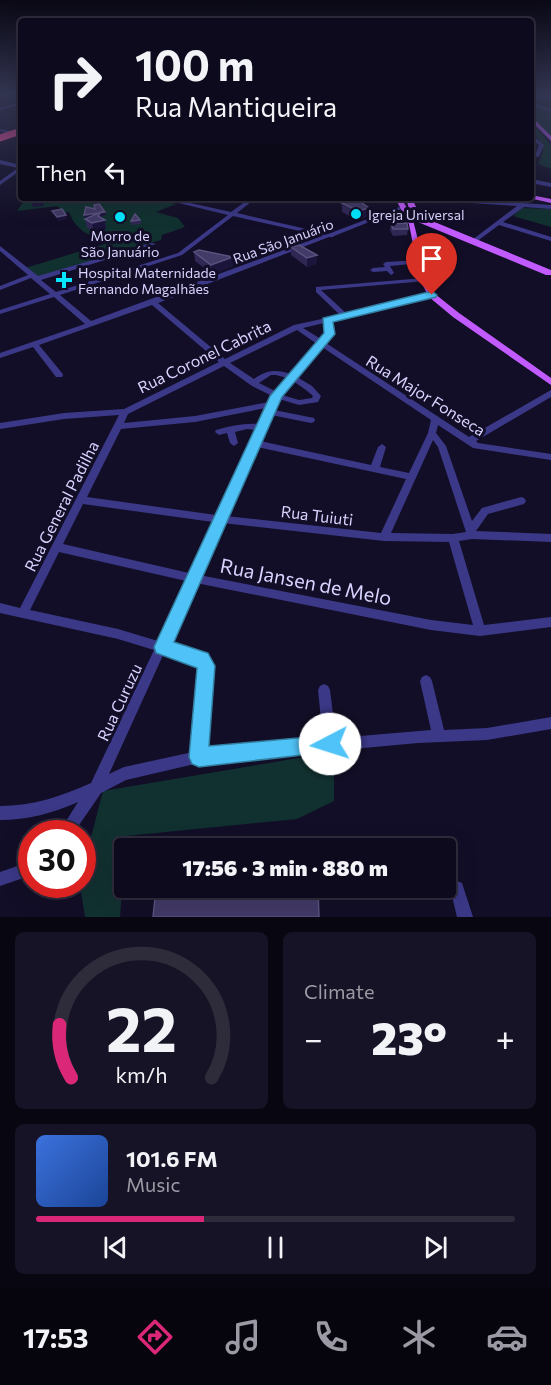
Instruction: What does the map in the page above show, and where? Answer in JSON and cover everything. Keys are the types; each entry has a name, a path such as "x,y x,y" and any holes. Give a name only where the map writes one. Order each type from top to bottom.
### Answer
{"main road":[{"path":"534,198 551,201"},
{"path":"405,201 424,280 432,295 456,315 549,379"},
{"path":"411,218 550,273"}],"street":[{"path":"534,138 542,146 537,156"},
{"path":"0,162 18,166"},
{"path":"0,183 18,169"},
{"path":"534,182 551,185"},
{"path":"175,201 331,236"},
{"path":"0,312 180,254 248,201"},
{"name":"Rua São Januário","path":"0,356 331,236 403,201"},
{"path":"474,201 551,207"},
{"path":"474,241 524,204"},
{"path":"499,223 551,239"},
{"path":"0,288 153,244"},
{"path":"0,248 90,324"},
{"path":"373,270 390,271 386,264 420,262"},
{"path":"344,315 318,291 318,288 424,280"},
{"name":"Rua Coronel Cabrita","path":"125,411 297,327 432,295"},
{"path":"153,302 224,364 254,383 272,404 311,420"},
{"path":"319,343 330,331 326,320"},
{"name":"Rua Major Fonseca","path":"297,327 464,439 484,448 551,457"},
{"name":"Rua Curuzu","path":"74,820 96,788 163,647 218,519 272,404 319,343"},
{"path":"34,344 59,375"},
{"path":"120,426 195,419 272,404 308,403 315,400 316,392 292,378 272,373 254,383"},
{"path":"435,436 464,439 551,393"},
{"path":"0,426 64,416 125,411"},
{"name":"Rua General Padilha","path":"23,614 120,426 125,411"},
{"path":"435,419 435,436 471,533"},
{"path":"219,432 252,425 262,428"},
{"path":"230,429 234,443"},
{"path":"384,537 411,477 435,436"},
{"path":"255,442 411,477"},
{"path":"375,468 382,447"},
{"name":"Rua Tuiuti","path":"81,500 218,519 384,537 453,538 471,533 551,538"},
{"path":"471,533 485,512 521,501"},
{"path":"453,538 480,631"},
{"name":"Rua Jansen de Melo","path":"57,546 193,578 432,625 480,631 551,622"},
{"path":"0,608 118,634 202,659 207,670 199,757"},
{"path":"426,681 439,736"},
{"path":"324,690 330,744"},
{"path":"0,813 29,812 72,799 124,774 199,757 330,744 487,734 551,723"},
{"path":"0,879 18,873"},
{"path":"457,888 465,917"}],"green space":[{"path":"537,137 544,137 551,145 551,169 538,164 543,151"},
{"path":"24,201 163,201 176,204 156,212 178,218 185,227 162,235 161,240 36,277 25,268 111,242 80,229 69,212 65,213 57,206 17,211"},
{"path":"522,208 551,209 551,227 513,216"},
{"path":"334,752 334,801 297,819 114,838 114,898 121,898 120,917 85,917 82,898 96,898 95,820 103,791"}],"building":[{"path":"359,201 369,208 358,211 342,203"},
{"path":"99,204 105,212 84,215 86,207 95,209 94,205"},
{"path":"62,209 66,215 57,217 52,211"},
{"path":"101,212 98,216 105,220 92,223 85,219"},
{"path":"135,214 140,220 131,221"},
{"path":"407,223 408,229 393,229 391,224"},
{"path":"299,245 317,255 307,258 291,247"},
{"path":"199,250 233,257 211,265 194,252"},
{"path":"155,898 318,898 319,917 153,917"}],"place":[{"name":"Igreja Universal","path":"356,214"},
{"name":"Morro de São Januário","path":"120,217"},
{"name":"Hospital Maternidade Fernando Magalhães","path":"64,280"}],"route":[{"path":"330,744 199,757 207,670 205,662 202,659 163,647 218,519 276,396 329,334 330,325 326,320 432,295"}]}
